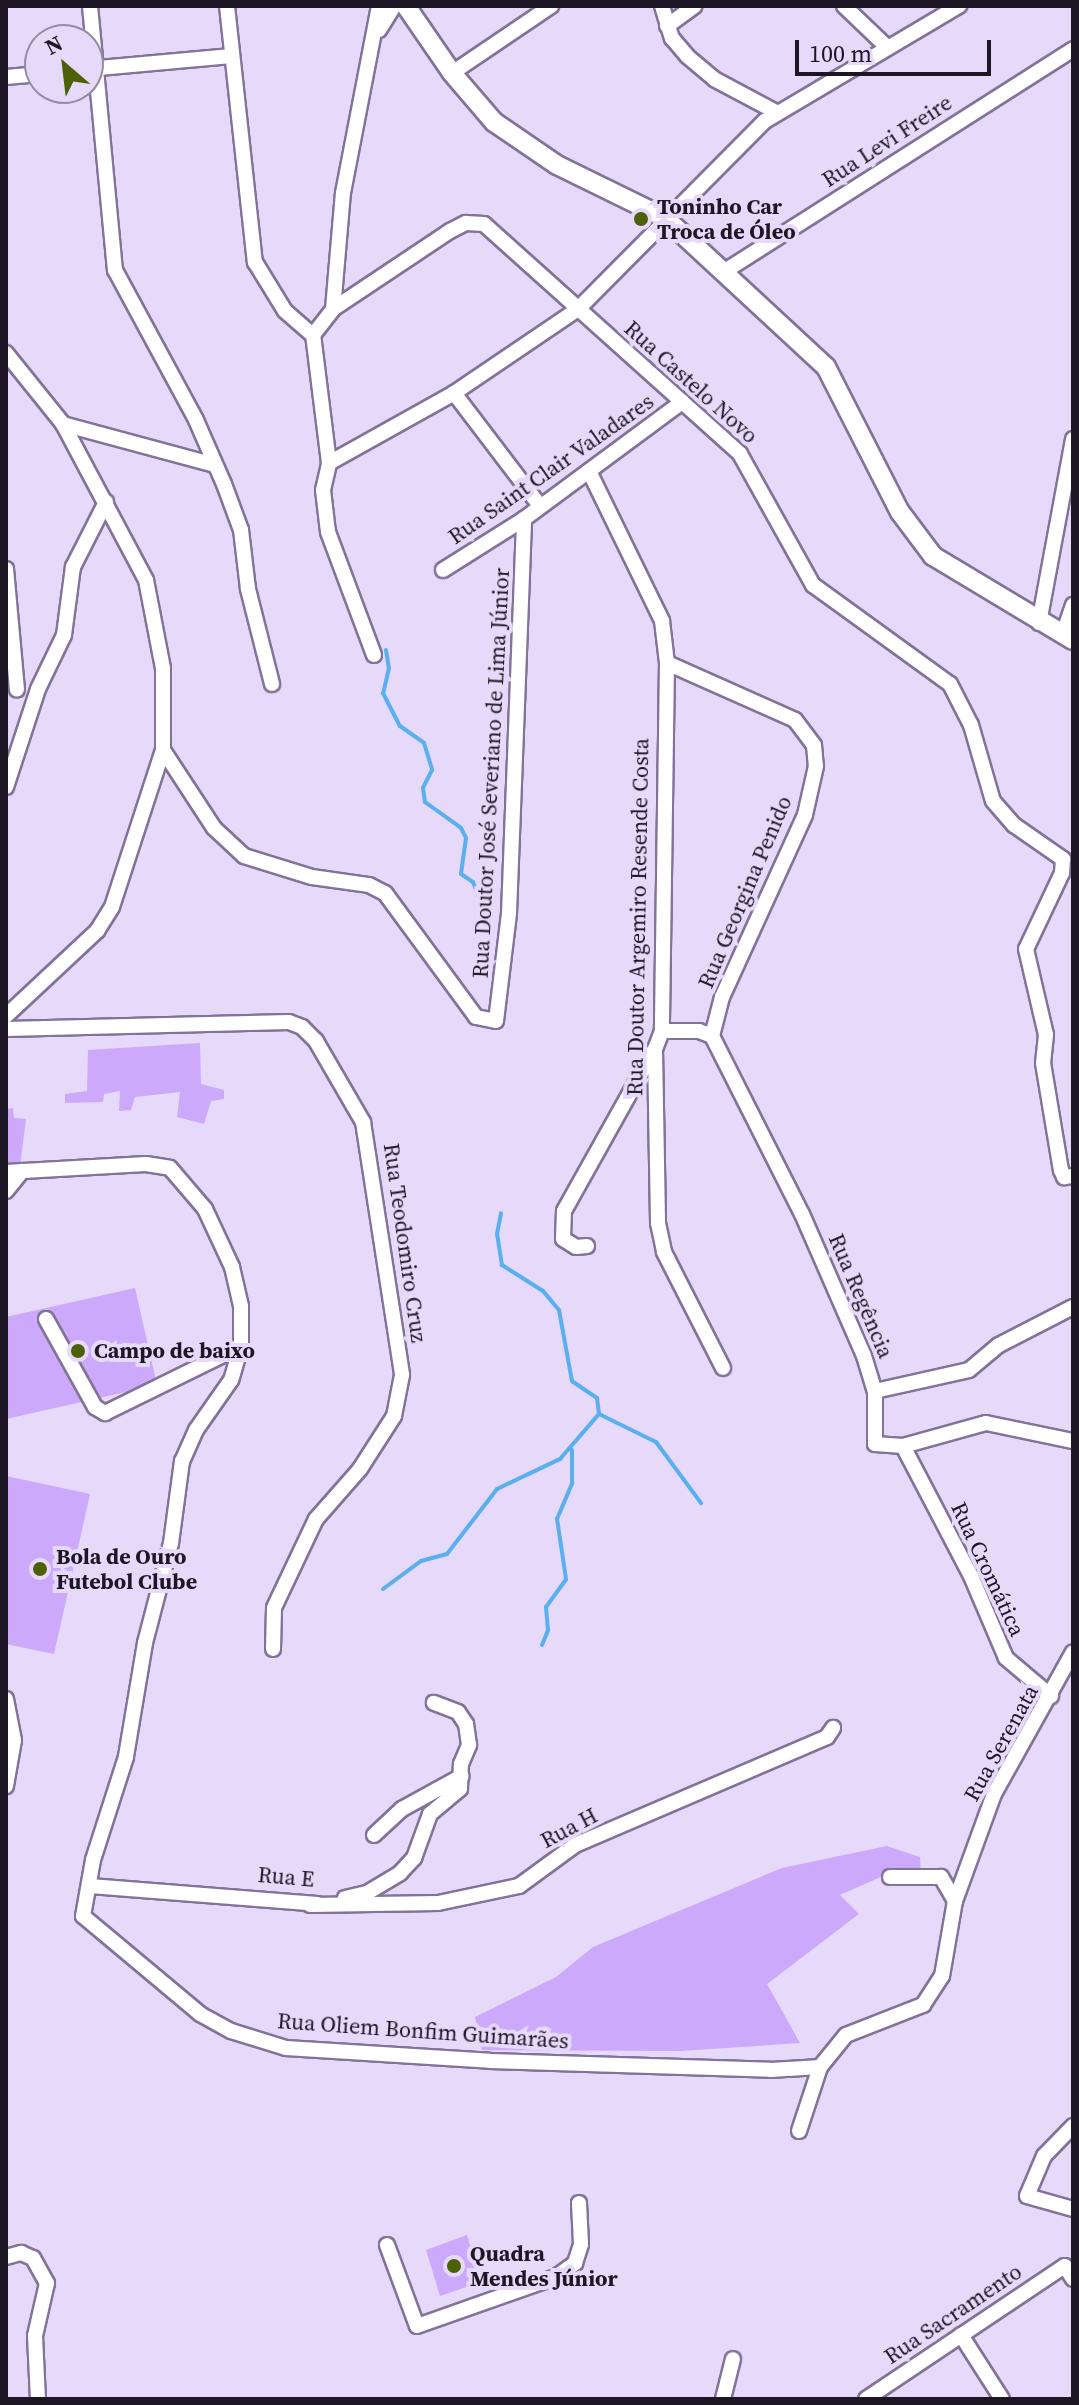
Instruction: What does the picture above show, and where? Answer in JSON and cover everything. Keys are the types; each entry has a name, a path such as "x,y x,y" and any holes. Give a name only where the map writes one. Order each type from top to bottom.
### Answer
{"street":[{"path":"227,6 255,262 285,311 313,335 329,463 323,490 328,532 374,655"},
{"path":"313,335 333,309 343,193 379,6"},
{"path":"375,37 394,6"},
{"path":"406,6 452,73 494,122 531,149 665,218 826,367 900,512 933,556 1039,623 1068,637 1073,605"},
{"path":"452,73 551,6"},
{"path":"662,6 667,26 678,46 714,79 776,112"},
{"path":"667,26 695,6"},
{"path":"844,6 885,45"},
{"path":"329,463 454,393 578,309 665,218 776,112 885,45 959,6"},
{"name":"Rua Levi Freire","path":"725,271 1073,49"},
{"path":"104,68 231,56"},
{"path":"96,104 115,270 215,465 241,530 248,589 272,684"},
{"name":"Rua Castelo Novo","path":"333,309 450,231 476,222 578,309 750,466 813,585 950,684 971,725 993,801 1014,825 1060,853 1063,864 1026,949 1046,1035 1045,1082 1069,1176"},
{"path":"6,353 63,424 106,502 153,600 163,668 163,750 112,907 97,931 6,1016"},
{"path":"454,393 540,506"},
{"name":"Rua Saint Clair Valadares","path":"443,570 524,519 682,402"},
{"path":"63,424 215,465"},
{"path":"1039,623 1073,439"},
{"name":"Rua Doutor Argemiro Resende Costa","path":"589,471 657,606 667,663 662,1031 655,1049 658,1223 664,1252 723,1368"},
{"path":"6,787 38,689 64,635 73,567 106,502"},
{"name":"Rua Doutor José Severiano de Lima Júnior","path":"163,750 214,828 244,856 312,877 369,885 385,893 476,1017 490,1024 496,1021 501,1002 509,913 524,519"},
{"path":"6,569 12,690 38,689"},
{"name":"Rua Georgina Penido","path":"667,663 795,720 814,745 816,766 805,815 722,997 712,1036"},
{"name":"Rua Teodomiro Cruz","path":"6,1029 289,1022 316,1041 363,1122 402,1375 394,1416 360,1469 316,1519 274,1608 273,1649"},
{"path":"662,1031 699,1031 712,1036"},
{"name":"Rua Regência","path":"712,1036 811,1234 875,1391 875,1444 903,1446"},
{"path":"587,1246 576,1247 563,1239 564,1211 655,1049"},
{"name":"Rua Oliem Bonfim Guimarães","path":"22,1171 146,1164 178,1173 205,1209 232,1267 241,1306 241,1346 231,1380 196,1430 182,1461 171,1543 145,1643 126,1757 93,1860 83,1916 188,2004 231,2031 286,2048 506,2062 771,2070 820,2067"},
{"path":"6,1172 22,1171"},
{"path":"6,1191 22,1171"},
{"path":"875,1391 969,1370 999,1345 1073,1307"},
{"path":"46,1319 95,1407 105,1413 241,1346"},
{"path":"903,1446 986,1423 1073,1441"},
{"name":"Rua Cromática","path":"903,1446 966,1566 1006,1658 1051,1696"},
{"name":"Rua Serenata","path":"820,2067 846,2035 912,2011 930,1997 942,1976 955,1901 994,1794 1073,1652"},
{"path":"6,1699 14,1740 6,1786"},
{"name":"Rua E","path":"90,1886 231,1894 310,1905 367,1893 400,1873 414,1858 430,1814 460,1789 461,1764 469,1745 466,1724 458,1712 434,1703"},
{"name":"Rua H","path":"310,1905 438,1903 519,1886 575,1845 827,1737 833,1728"},
{"path":"374,1835 402,1809 462,1776"},
{"path":"890,1877 941,1877 955,1901"},
{"path":"799,2131 820,2067"},
{"path":"1073,2126 1044,2156 1027,2196 1073,2209"},
{"path":"387,2245 417,2326 556,2277 575,2263 581,2244 579,2203"},
{"path":"6,2257 21,2253 44,2270 47,2283 35,2336 38,2399"},
{"name":"Rua Sacramento","path":"866,2399 961,2335 1069,2272"},
{"path":"961,2335 1002,2399"},
{"path":"723,2399 733,2359"}],"shaded area":[{"path":"200,1043 201,1084 224,1090 224,1099 211,1101 204,1124 177,1117 180,1092 135,1097 131,1110 119,1111 120,1091 104,1094 103,1102 65,1103 65,1094 87,1091 88,1050"},
{"path":"13,1108 14,1118 26,1119 20,1166 6,1167 6,1109"},
{"name":"Campo de baixo","path":"135,1288 157,1385 6,1419 6,1317"},
{"name":"Bola de Ouro Futebol Clube","path":"6,1476 90,1494 54,1654 6,1644"},
{"path":"887,1846 920,1857 921,1875 888,1885 883,1876 840,1895 859,1914 767,1984 800,2043 680,2051 482,2050 475,2017 556,1977 593,1947 782,1868"},
{"name":"Quadra Mendes Júnior","path":"467,2235 481,2282 440,2296 426,2250"}],"waterway":[{"path":"386,650 389,668 383,693 400,726 424,743 432,770 423,788 425,802 461,828 466,838 461,874 473,882 486,915"},
{"path":"383,1589 421,1561 447,1554 497,1489 560,1459 599,1414 597,1398 572,1381 559,1310 543,1291 502,1265 497,1234 501,1213"},
{"path":"599,1414 656,1442 701,1503"},
{"path":"542,1645 548,1630 546,1607 566,1579 557,1519 572,1483 572,1450"}],"place":[{"name":"Toninho Car Troca de Óleo","path":"641,219"},
{"name":"Campo de baixo","path":"78,1351"},
{"name":"Bola de Ouro Futebol Clube","path":"40,1569"},
{"name":"Quadra Mendes Júnior","path":"454,2266"}]}
